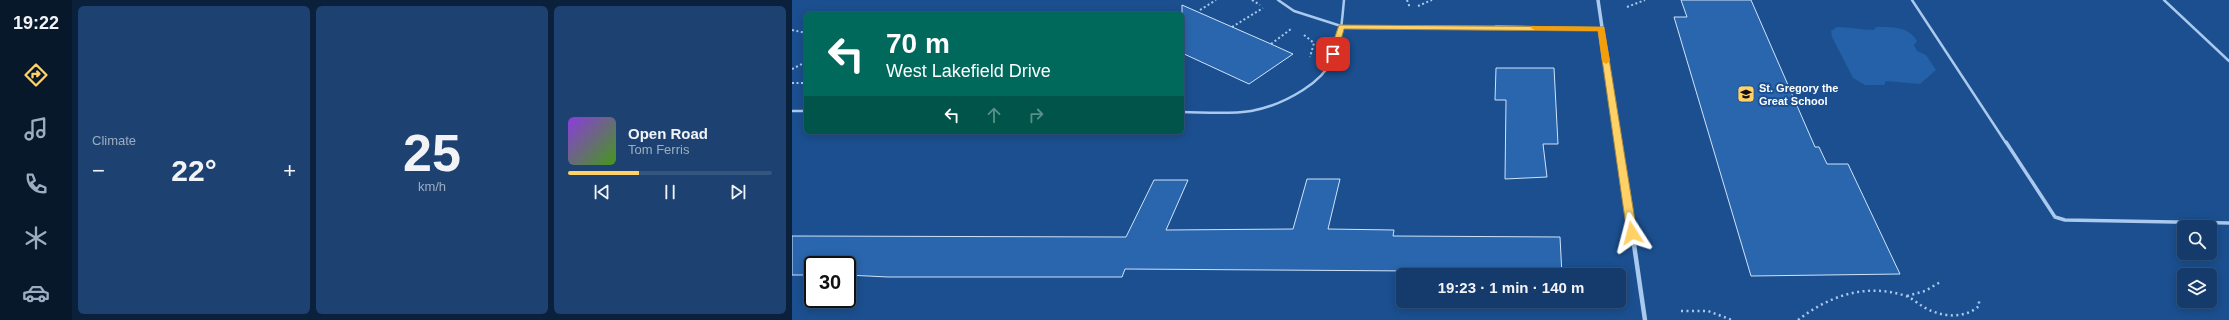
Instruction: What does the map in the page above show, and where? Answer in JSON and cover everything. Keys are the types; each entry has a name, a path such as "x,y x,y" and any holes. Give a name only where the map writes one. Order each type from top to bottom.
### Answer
{"street":[{"path":"1598,0 1601,29 1645,320"},
{"path":"1496,27 1601,29"}],"lane":[{"path":"1278,0 1294,11 1341,26 1496,27"},
{"path":"1184,112 1254,112 1282,103 1303,90 1330,65 1341,26 1344,0"},
{"path":"1912,0 2049,211 2055,217 2065,220 2229,223"},
{"path":"2164,0 2229,61"},
{"path":"792,111 804,111"}],"path":[{"path":"1200,10 1216,0"},
{"path":"1252,0 1269,12"},
{"path":"1410,9 1432,0"},
{"path":"1627,7 1645,0"},
{"path":"1232,27 1263,7"},
{"path":"1271,44 1293,28 1287,24"},
{"path":"792,30 804,33"},
{"path":"1298,31 1314,44 1312,53 1308,59"},
{"path":"792,69 804,63"},
{"path":"792,83 804,83"},
{"path":"1798,320 1825,300 1844,292 1867,291 1907,296 1925,291 1942,281"},
{"path":"1907,296 1927,309 1944,315 1960,316 1973,314 1979,306 1979,298"},
{"path":"1680,311 1708,311 1732,320"}],"shaded area":[{"path":"1837,27 1874,30 1876,27 1888,27 1899,28 1909,32 1917,41 1914,45 1917,51 1926,55 1936,70 1920,84 1886,81 1884,85 1865,85 1853,78 1832,37 1831,31"}],"building":[{"path":"1681,0 1751,0 1815,147 1819,147 1827,164 1848,164 1900,274 1751,276 1674,17 1687,17"},
{"path":"1182,5 1293,54 1249,84 1184,54 1184,12 1182,12"},
{"path":"1496,68 1554,68 1558,144 1543,144 1547,177 1505,179 1506,100 1495,100"},
{"path":"1307,179 1340,179 1328,229 1394,230 1393,236 1560,237 1562,268 1396,268 1396,271 1125,269 1122,277 888,277 856,275 856,256 804,256 804,275 792,275 792,236 1126,237 1154,180 1188,180 1166,230 1293,229"}],"slow traffic":[{"path":"1535,28 1601,29 1606,61"}],"place":[{"name":"St. Gregory the Great School","path":"1746,94"}],"route":[{"path":"1333,54 1341,26 1601,29 1632,233"}]}
